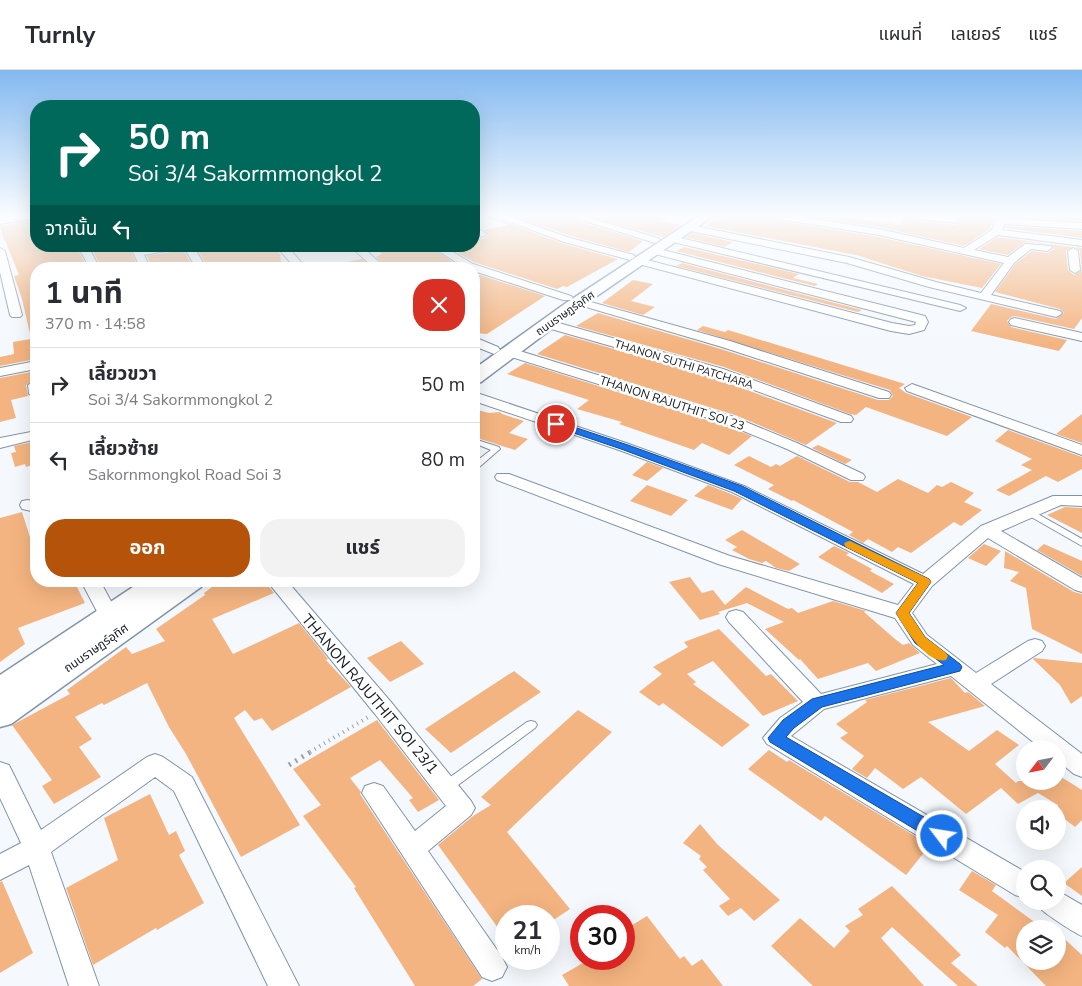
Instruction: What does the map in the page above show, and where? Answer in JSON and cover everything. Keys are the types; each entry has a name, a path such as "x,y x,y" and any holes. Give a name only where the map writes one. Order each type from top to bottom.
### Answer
{"street":[{"path":"2,259 16,315"},
{"path":"635,259 891,327 909,330 920,326 922,322 921,319 701,259"},
{"name":"ถนนราษฏร์อุทิศ","path":"480,372 502,351 573,300 635,259"},
{"path":"754,259 960,308"},
{"path":"844,259 933,284 1056,313"},
{"path":"1000,259 1010,261"},
{"path":"984,297 1013,259"},
{"path":"1075,270 1077,259"},
{"path":"480,269 573,300 736,347 884,395"},
{"name":"ถนนราษฏร์อุทิศ","path":"480,361 502,351 548,324 573,300"},
{"path":"1015,322 1082,337"},
{"name":"THANON SUTHI PATCHARA","path":"548,324 718,372 846,418"},
{"name":"THANON RAJUTHIT SOI 23","path":"480,343 729,420 857,477"},
{"path":"0,372 30,366"},
{"path":"912,388 1082,450"},
{"path":"480,398 624,447 738,489 925,582"},
{"path":"0,443 30,436"},
{"path":"503,477 724,560 902,613 920,640 1082,767"},
{"path":"902,613 925,582 987,530 1059,500 1082,486"},
{"path":"1059,500 1082,501"},
{"path":"987,530 1082,586"},
{"path":"93,587 109,616"},
{"name":"ถนนราษฏร์อุทิศ","path":"0,690 152,587"},
{"name":"ถนนราษฏร์อุทิศ","path":"0,715 183,587"},
{"name":"THANON RAJUTHIT SOI 23/1","path":"281,587 383,708 462,808 412,849"},
{"path":"736,617 817,703"},
{"path":"976,684 1035,646"},
{"path":"956,667 817,703 788,724 775,738 1016,881"},
{"path":"0,868 36,848 155,764 183,784 284,986"},
{"path":"0,772 36,848 84,986"},
{"path":"374,793 492,967"},
{"path":"1066,910 1082,923"}],"lane":[{"path":"480,444 496,449 480,462"},
{"path":"1029,512 1082,544"},
{"path":"446,787 531,725"}],"path":[{"path":"289,765 383,708"}],"building":[{"path":"12,259 83,259 84,262 30,262 30,334 22,299 14,276 19,275"},
{"path":"97,259 134,259 136,262 98,262"},
{"path":"148,259 189,259 191,262 150,262"},
{"path":"203,259 281,259 281,262 205,262"},
{"path":"362,259 365,262 347,262"},
{"path":"378,259 448,259 453,262 381,262"},
{"path":"469,259 618,259 567,287 563,286 557,289 480,264 480,262 474,262"},
{"path":"707,259 734,259 799,274 793,278 818,284 815,286"},
{"path":"868,259 977,259 1001,264 982,288 922,276"},
{"path":"1022,259 1067,259 1068,270 1074,275 1082,270 1082,318 1074,329 1015,316 1007,321 1011,327 1067,340 1059,351 971,331 991,304 1056,319 1064,313 1060,309 995,292 1015,264"},
{"path":"682,263 862,310 858,312 676,266"},
{"path":"480,275 545,296 487,334 480,333"},
{"path":"633,280 653,284 631,301 655,307 643,315 602,303"},
{"path":"598,313 721,349 878,400 889,400 893,396 890,390 697,330 703,326 725,332 728,330 905,384 899,388 906,393 972,417 947,436 866,407 856,415 850,414 724,367 576,326"},
{"path":"565,335 712,377 837,423 806,445 735,415 537,354"},
{"path":"30,339 30,360 0,366 0,357 14,354 13,342"},
{"path":"525,363 723,425 752,436 729,455 702,443 694,450 619,424 622,422 577,409 589,400 507,374"},
{"path":"30,372 30,383 26,385 28,396 11,400 16,418 0,422 0,378"},
{"path":"480,411 489,413 500,412 524,421 509,433 528,439 515,450 480,439"},
{"path":"1082,414 1082,443 1056,434"},
{"path":"1008,430 1082,457 1082,469 1058,482 1046,476 1009,496 996,490 1032,470 1021,465 1032,459 995,441"},
{"path":"30,442 30,466 26,467 25,464 15,467 11,453 16,452 14,446"},
{"path":"818,445 852,460 845,464 812,448"},
{"path":"749,456 771,467 776,464 780,466 797,456 850,482 858,482 877,492 898,479 928,493 937,485 942,487 951,482 974,493 964,502 982,510 961,526 954,522 911,553 898,547 892,552 868,539 863,543 849,535 853,532 768,489 774,485 734,465"},
{"path":"647,462 663,468 647,481 632,475"},
{"path":"647,485 688,500 671,516 630,501"},
{"path":"708,485 742,499 732,510 694,496"},
{"path":"1065,507 1082,508 1082,533 1047,515"},
{"path":"22,512 30,537 30,587 77,587 85,603 18,628 25,644 0,662 0,518"},
{"path":"742,530 800,564 789,571 776,568 766,561 762,563 749,559 732,550 737,547 725,540"},
{"path":"984,544 1001,551 986,566 968,558"},
{"path":"1044,544 1082,561 1082,576 1037,550"},
{"path":"834,546 849,553 846,555 894,584 882,593 818,557"},
{"path":"1005,551 1074,592 1082,594 1082,654 1032,629 1026,588 1010,581 1019,572 1004,568"},
{"path":"690,577 702,593 713,590 725,605 746,587 788,609 792,608 798,613 833,601 866,611 864,612 895,639 903,645 909,643 920,653 876,671 868,663 818,679 800,659 765,629 784,622 747,603 700,620 669,582"},
{"path":"212,587 270,587 274,593 212,619 233,654 299,623 328,659 326,660 351,687 272,731 262,718 254,721 245,710 234,718 300,825 241,857 186,754 169,727 147,683 104,705 102,703 75,717 92,739 79,747 101,777 54,804 42,786 52,780 12,725 70,694 67,690 126,647 132,654 165,641 156,629 205,595 204,593"},
{"path":"719,629 766,676 771,674 798,701 763,716 713,661 687,674 696,682 693,684 750,725 722,747 663,703 659,706 639,692 662,674 653,667 688,647 684,642"},
{"path":"401,641 424,664 390,682 367,658"},
{"path":"1034,658 1082,663 1082,696 1071,704 1060,685"},
{"path":"514,671 541,692 451,753 425,729"},
{"path":"951,678 965,693 968,692 985,706 928,722 969,751 997,730 1016,743 1016,747 995,764 1016,783 1016,790 1066,790 1066,780 1082,790 1082,820 1075,827 1066,820 1066,800 1050,800 1038,793 1025,800 1016,800 1016,802 1001,788 966,814 921,777 903,789 875,768 867,778 852,769 864,756 840,738 848,733 836,724 867,702 865,700"},
{"path":"578,710 612,732 507,832 570,909 560,916 560,905 495,905 495,924 438,845 473,816 491,805 481,797"},
{"path":"377,720 439,800 418,812 409,800 413,798 380,760 350,778 361,792 360,794 482,979 473,986 415,986 354,888 356,887 303,816 321,805 293,769"},
{"path":"769,750 787,762 789,760 930,845 906,875 825,816 821,821 748,769"},
{"path":"150,794 169,835 176,831 185,851 179,855 204,903 157,930 156,928 93,965 66,888 118,860 104,818"},
{"path":"700,824 718,845 780,900 754,921 741,908 728,916 719,906 730,899 703,870 707,867 699,859 701,856 683,843"},
{"path":"1082,867 1082,896 1066,884 1066,881"},
{"path":"972,871 996,885 992,891 1032,920 1016,920 1016,955 1007,946 1005,948 985,932 998,915 959,890"},
{"path":"2,881 33,953 0,973 0,882"},
{"path":"892,886 961,955 951,963 978,986 958,986 892,927 881,938 924,986 813,986 771,946 800,918 834,948 850,931 845,926 863,915 858,909"},
{"path":"647,916 680,959 684,956 692,966 702,959 723,986 569,986 562,975 571,970 635,970 635,923"},
{"path":"1066,940 1082,955 1082,986 1046,986 1030,970 1066,970"}],"slow traffic":[{"path":"850,544 925,582 902,613 920,640 941,656"}],"route":[{"path":"556,424 738,489 925,582 902,613 920,640 956,667 817,703 788,724 775,738 942,836"}]}
